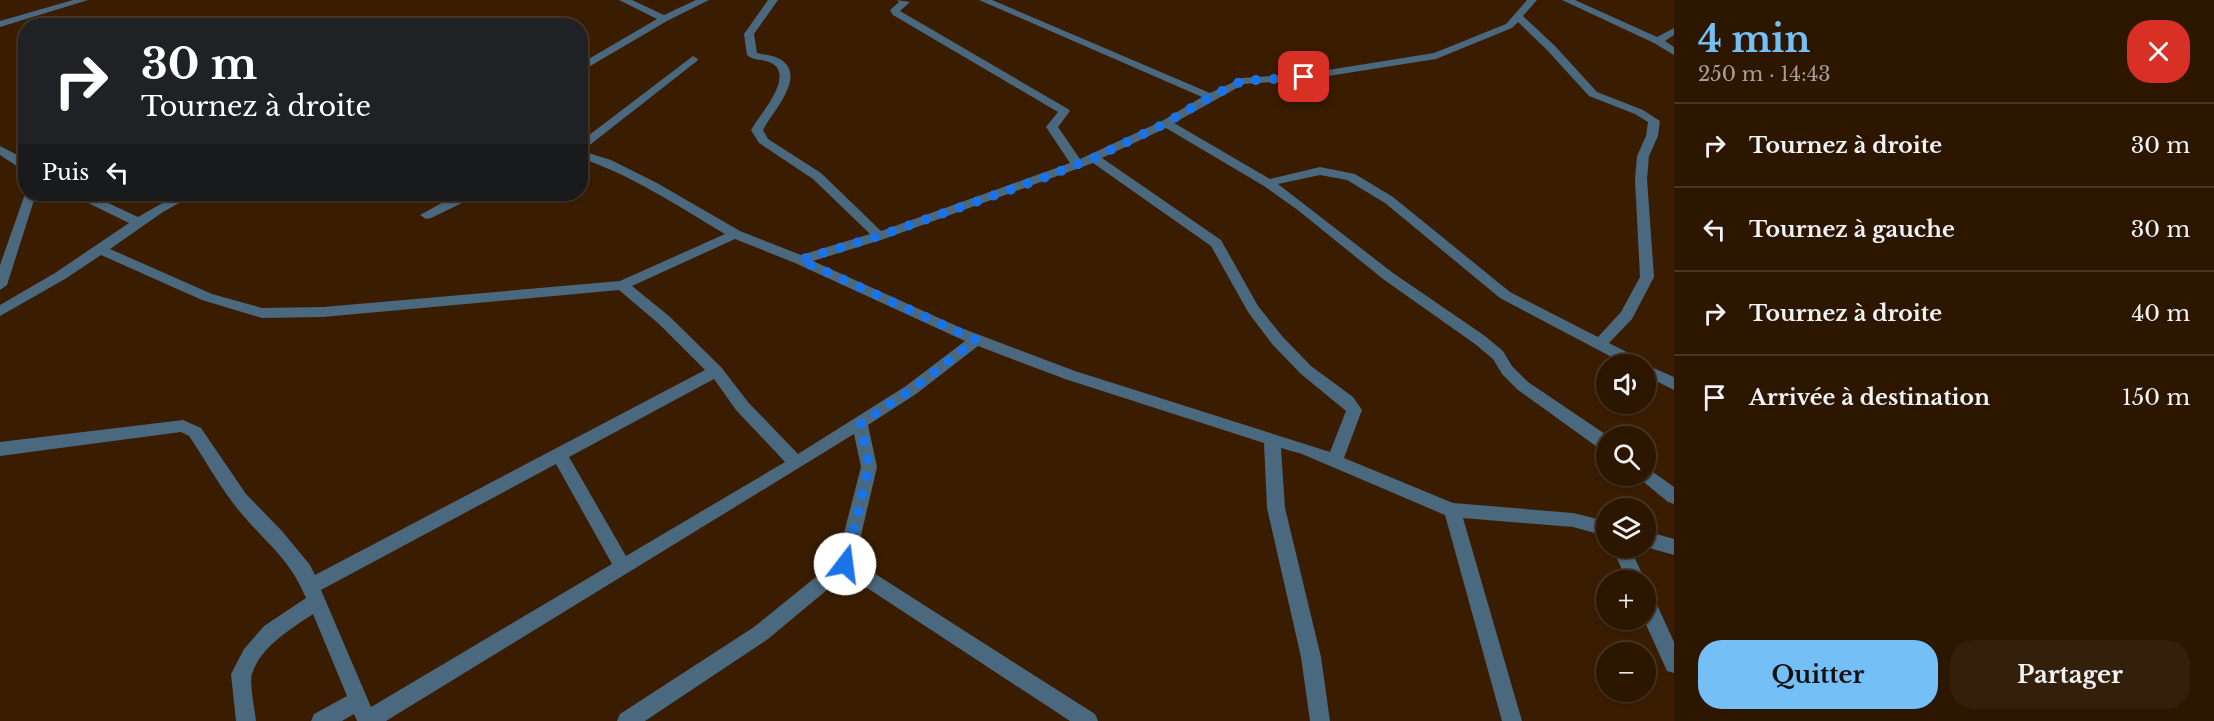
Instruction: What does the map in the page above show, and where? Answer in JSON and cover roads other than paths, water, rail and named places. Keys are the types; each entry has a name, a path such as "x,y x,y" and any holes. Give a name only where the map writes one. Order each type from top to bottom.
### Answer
{"street":[{"path":"21,18 83,0"},
{"path":"624,0 664,19"},
{"path":"588,64 664,19 704,0"},
{"path":"773,0 749,34 752,55 780,63 787,76 786,85 761,119 757,130 763,141 824,182 879,236"},
{"path":"902,0 905,2 895,10 896,13 1060,107 1064,111 1053,125 1053,129 1077,164"},
{"path":"984,0 1210,97"},
{"path":"800,260 879,236 1094,158 1166,123 1242,81 1304,77 1436,56 1509,26 1532,0"},
{"path":"1567,0 1659,41 1674,52"},
{"path":"1518,17 1551,48 1593,94 1639,112 1654,121 1652,136 1643,156 1641,178 1647,277 1627,315 1599,345"},
{"path":"0,24 18,19"},
{"path":"1659,41 1674,31"},
{"path":"588,142 693,59"},
{"path":"1166,123 1268,183 1388,276 1480,340 1498,355 1507,370 1522,386 1596,437"},
{"path":"0,150 18,160"},
{"path":"588,157 607,163 653,186 735,234 800,260 976,340 1070,375 1306,449 1452,510 1573,520 1596,526"},
{"path":"1094,158 1216,243 1253,309 1277,340 1306,370 1347,401 1354,410 1335,460"},
{"path":"1268,183 1320,171 1337,172 1351,177 1389,200 1505,295 1617,354"},
{"path":"0,285 28,201"},
{"path":"94,201 139,223"},
{"path":"0,311 60,276 175,201"},
{"path":"426,215 452,201"},
{"path":"99,249 207,297 262,313 323,312 622,285 735,234"},
{"path":"622,285 664,320 716,370 742,406 797,462"},
{"path":"0,449 183,426 195,432 240,499 276,536 304,571 367,721 861,423 911,390 976,340"},
{"path":"246,721 241,674 251,656 271,632 314,593 559,454 716,370"},
{"path":"1656,374 1674,384"},
{"path":"627,721 761,633 845,564 869,467 861,423"},
{"path":"1272,440 1276,508 1311,657 1320,721"},
{"path":"559,454 623,567"},
{"path":"1656,482 1674,497"},
{"path":"1452,510 1512,721"},
{"path":"1656,542 1674,547"},
{"path":"845,564 1048,693 1088,721"},
{"path":"1656,624 1674,664"},
{"path":"321,721 358,701"}]}
